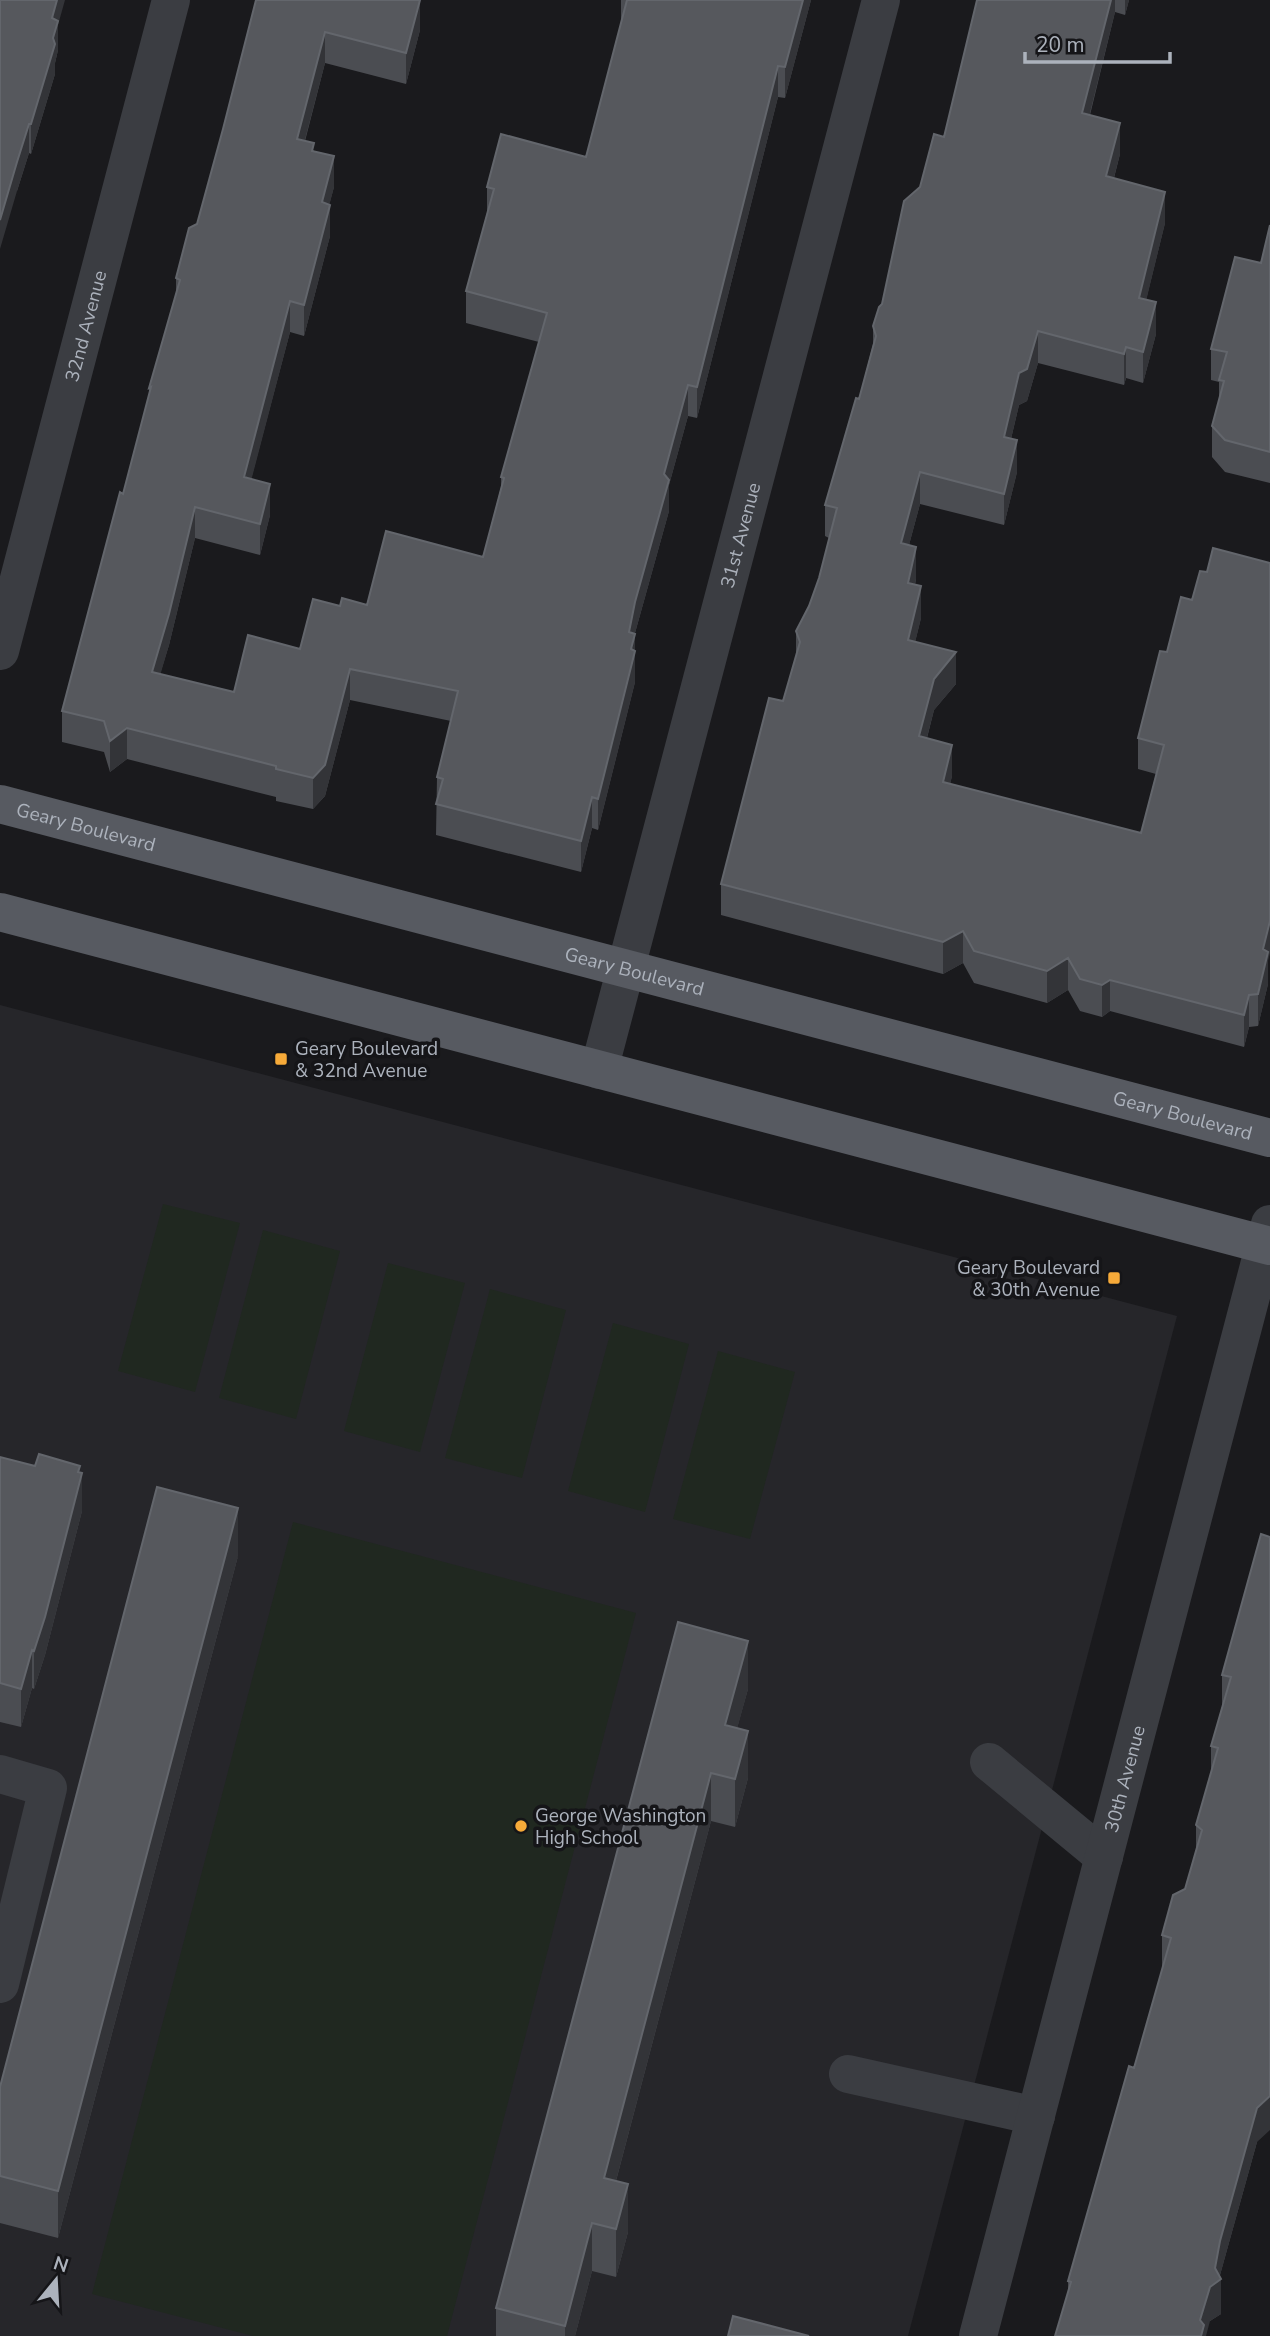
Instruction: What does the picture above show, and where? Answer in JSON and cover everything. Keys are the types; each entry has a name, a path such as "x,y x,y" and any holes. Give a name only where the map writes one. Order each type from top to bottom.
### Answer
{"main road":[{"name":"Geary Boulevard","path":"0,804 1270,1139"},
{"path":"0,912 599,1070 1268,1238"}],"street":[{"name":"32nd Avenue","path":"0,651 171,0"},
{"name":"31st Avenue","path":"599,1070 881,0"},
{"name":"30th Avenue","path":"978,2336 1268,1238"},
{"path":"989,1762 1104,1857"},
{"path":"0,1774 48,1787 0,1984"},
{"path":"848,2074 1036,2116"}],"shaded area":[{"name":"George Washington High School","path":"0,1005 1177,1316 908,2336 0,2336"},
{"path":"163,1204 240,1223 195,1392 118,1371"},
{"path":"263,1230 340,1251 296,1419 219,1398"},
{"path":"388,1263 465,1283 420,1452 344,1431"},
{"path":"490,1289 566,1310 522,1478 445,1458"},
{"path":"613,1323 689,1344 645,1512 568,1491"},
{"path":"718,1351 795,1372 750,1539 673,1519"},
{"path":"293,1522 636,1613 447,2336 253,2336 92,2294"}],"building":[{"path":"0,0 57,0 52,18 58,21 53,38 55,44 0,220"},
{"path":"256,0 420,0 406,53 325,32 297,139 314,143 312,151 334,156 322,202 330,205 304,305 290,301 244,477 270,484 260,524 195,507 152,672 234,692 248,635 300,649 313,599 340,606 342,598 367,605 386,531 483,557 504,478 501,477 547,313 466,291 494,189 487,187 501,134 586,157 627,0 803,0 785,67 778,66 697,387 688,385 664,474 669,480 629,632 635,634 631,649 635,651 598,799 592,797 581,841 436,804 443,779 437,777 458,691 350,669 325,765 313,778 127,728 110,741 104,721 62,711 180,280 176,278 189,228 197,224"},
{"path":"977,0 1111,0 1082,113 1120,123 1106,176 1165,192 1139,298 1156,302 1143,352 1126,347 1124,354 1038,331 1027,369 1019,373 1004,437 1017,440 1004,494 920,472 901,543 916,547 908,583 921,586 908,640 956,652 934,679 919,736 952,745 943,782 1141,833 1164,745 1138,738 1160,651 1167,652 1181,597 1192,600 1200,571 1207,572 1213,548 1270,563 1270,921 1263,949 1268,952 1258,994 1249,995 1244,1015 1110,980 1102,985 1080,979 1068,958 1047,971 974,951 963,931 943,942 721,884 769,698 783,701 800,642 796,631 819,578 837,508 825,505 876,336 873,326 882,304 904,201 920,187 934,134 944,137"},
{"path":"1270,225 1270,452 1225,440 1212,426 1224,381 1219,380 1227,352 1211,349 1235,257 1261,263"},
{"path":"39,1454 80,1466 78,1472 82,1473 45,1617 21,1689 0,1683 0,1457 35,1466"},
{"path":"157,1487 238,1508 58,2191 0,2176 0,2087"},
{"path":"1261,1534 1270,1537 1270,2096 1257,2108 1220,2241 1215,2268 1221,2279 1210,2287 1200,2320 1204,2325 1201,2336 1055,2336 1129,2066 1134,2068 1171,1938 1162,1935 1173,1895 1185,1889 1202,1830 1196,1825 1218,1748 1211,1746 1231,1677 1222,1675"},
{"path":"678,1622 748,1641 725,1725 748,1731 735,1779 711,1773 604,2178 628,2184 616,2229 592,2223 565,2326 496,2308"},
{"path":"733,2316 809,2336 728,2336"}],"place":[{"name":"Geary Boulevard & 32nd Avenue","path":"281,1059"},
{"name":"Geary Boulevard & 30th Avenue","path":"1114,1278"},
{"name":"George Washington High School","path":"521,1826"}]}
